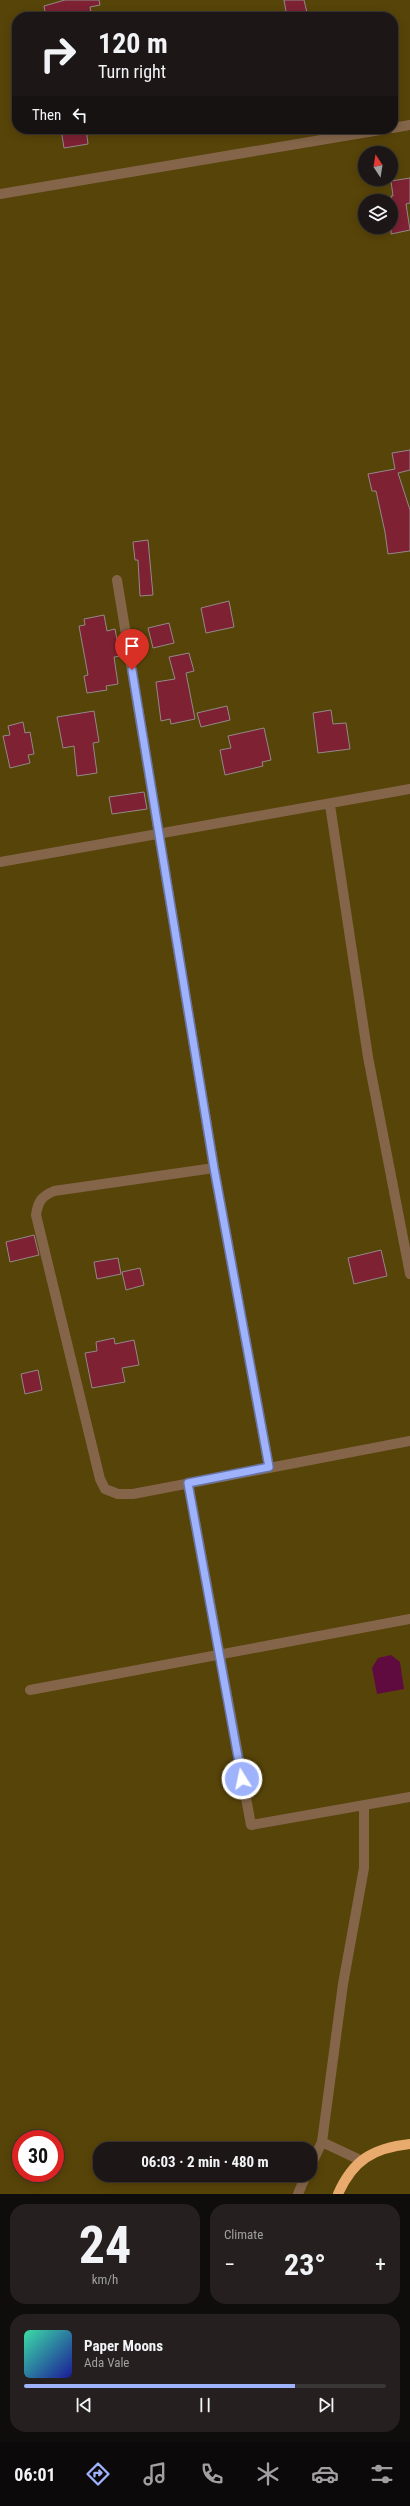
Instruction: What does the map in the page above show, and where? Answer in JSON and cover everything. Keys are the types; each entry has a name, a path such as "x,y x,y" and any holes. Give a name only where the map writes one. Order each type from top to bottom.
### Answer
{"main road":[{"path":"338,2194 348,2174 360,2160 392,2147 410,2144"}],"street":[{"path":"398,127 410,125"},
{"path":"0,194 356,134"},
{"path":"117,580 214,1168 269,1467"},
{"path":"0,862 330,805 410,789"},
{"path":"330,805 368,1057 410,1274"},
{"path":"214,1168 54,1191 44,1195 37,1204 36,1215 100,1479 105,1489 118,1494 133,1494 410,1441"},
{"path":"188,1483 251,1826 410,1797"},
{"path":"30,1690 410,1619"},
{"path":"317,2152 322,2142 343,1984 364,1868 364,1806"},
{"path":"322,2142 360,2160"},
{"path":"298,2194 303,2182"}],"shaded area":[{"path":"0,0 410,0 410,2194 0,2194"},
{"path":"391,1655 400,1662 404,1689 377,1694 372,1668 378,1658"}],"building":[{"path":"65,0 99,0 100,5 90,7 91,12 45,12 44,6"},
{"path":"284,0 304,0 307,12 286,12"},
{"path":"62,134 87,134 88,144 64,148"},
{"path":"410,178 410,203 406,204 410,230 398,233 398,194 393,194 392,186 398,186 398,180"},
{"path":"410,450 410,470 398,473 410,510 410,551 388,554 376,491 372,491 368,474 395,469 392,453"},
{"path":"148,540 153,595 140,596 138,560 135,560 133,542"},
{"path":"229,601 234,627 206,633 201,608"},
{"path":"104,615 107,631 115,629 120,656 114,657 118,684 106,686 107,690 87,693 84,676 88,675 79,626 85,625 84,619"},
{"path":"169,623 174,643 153,648 148,628"},
{"path":"189,653 194,671 186,673 195,719 171,724 170,719 161,721 156,682 175,679 169,657"},
{"path":"227,706 230,720 201,727 197,713"},
{"path":"331,710 333,724 346,723 350,749 318,753 313,713"},
{"path":"94,711 99,742 93,743 97,773 77,776 74,746 63,748 57,717"},
{"path":"23,722 25,733 30,732 34,754 28,755 30,763 10,768 3,736 10,735 8,726"},
{"path":"264,728 271,760 262,762 263,766 225,775 220,750 231,748 228,736"},
{"path":"144,792 147,809 112,814 109,797"},
{"path":"34,1235 39,1255 10,1262 6,1242"},
{"path":"381,1250 387,1276 354,1284 348,1258"},
{"path":"118,1258 121,1274 97,1279 94,1262"},
{"path":"140,1268 144,1285 126,1290 122,1272"},
{"path":"114,1338 115,1344 134,1340 139,1365 122,1368 125,1382 92,1388 85,1353 97,1351 96,1342"},
{"path":"38,1370 42,1390 25,1394 21,1374"}],"route":[{"path":"132,670 214,1168 269,1467 188,1483 242,1779"}]}
